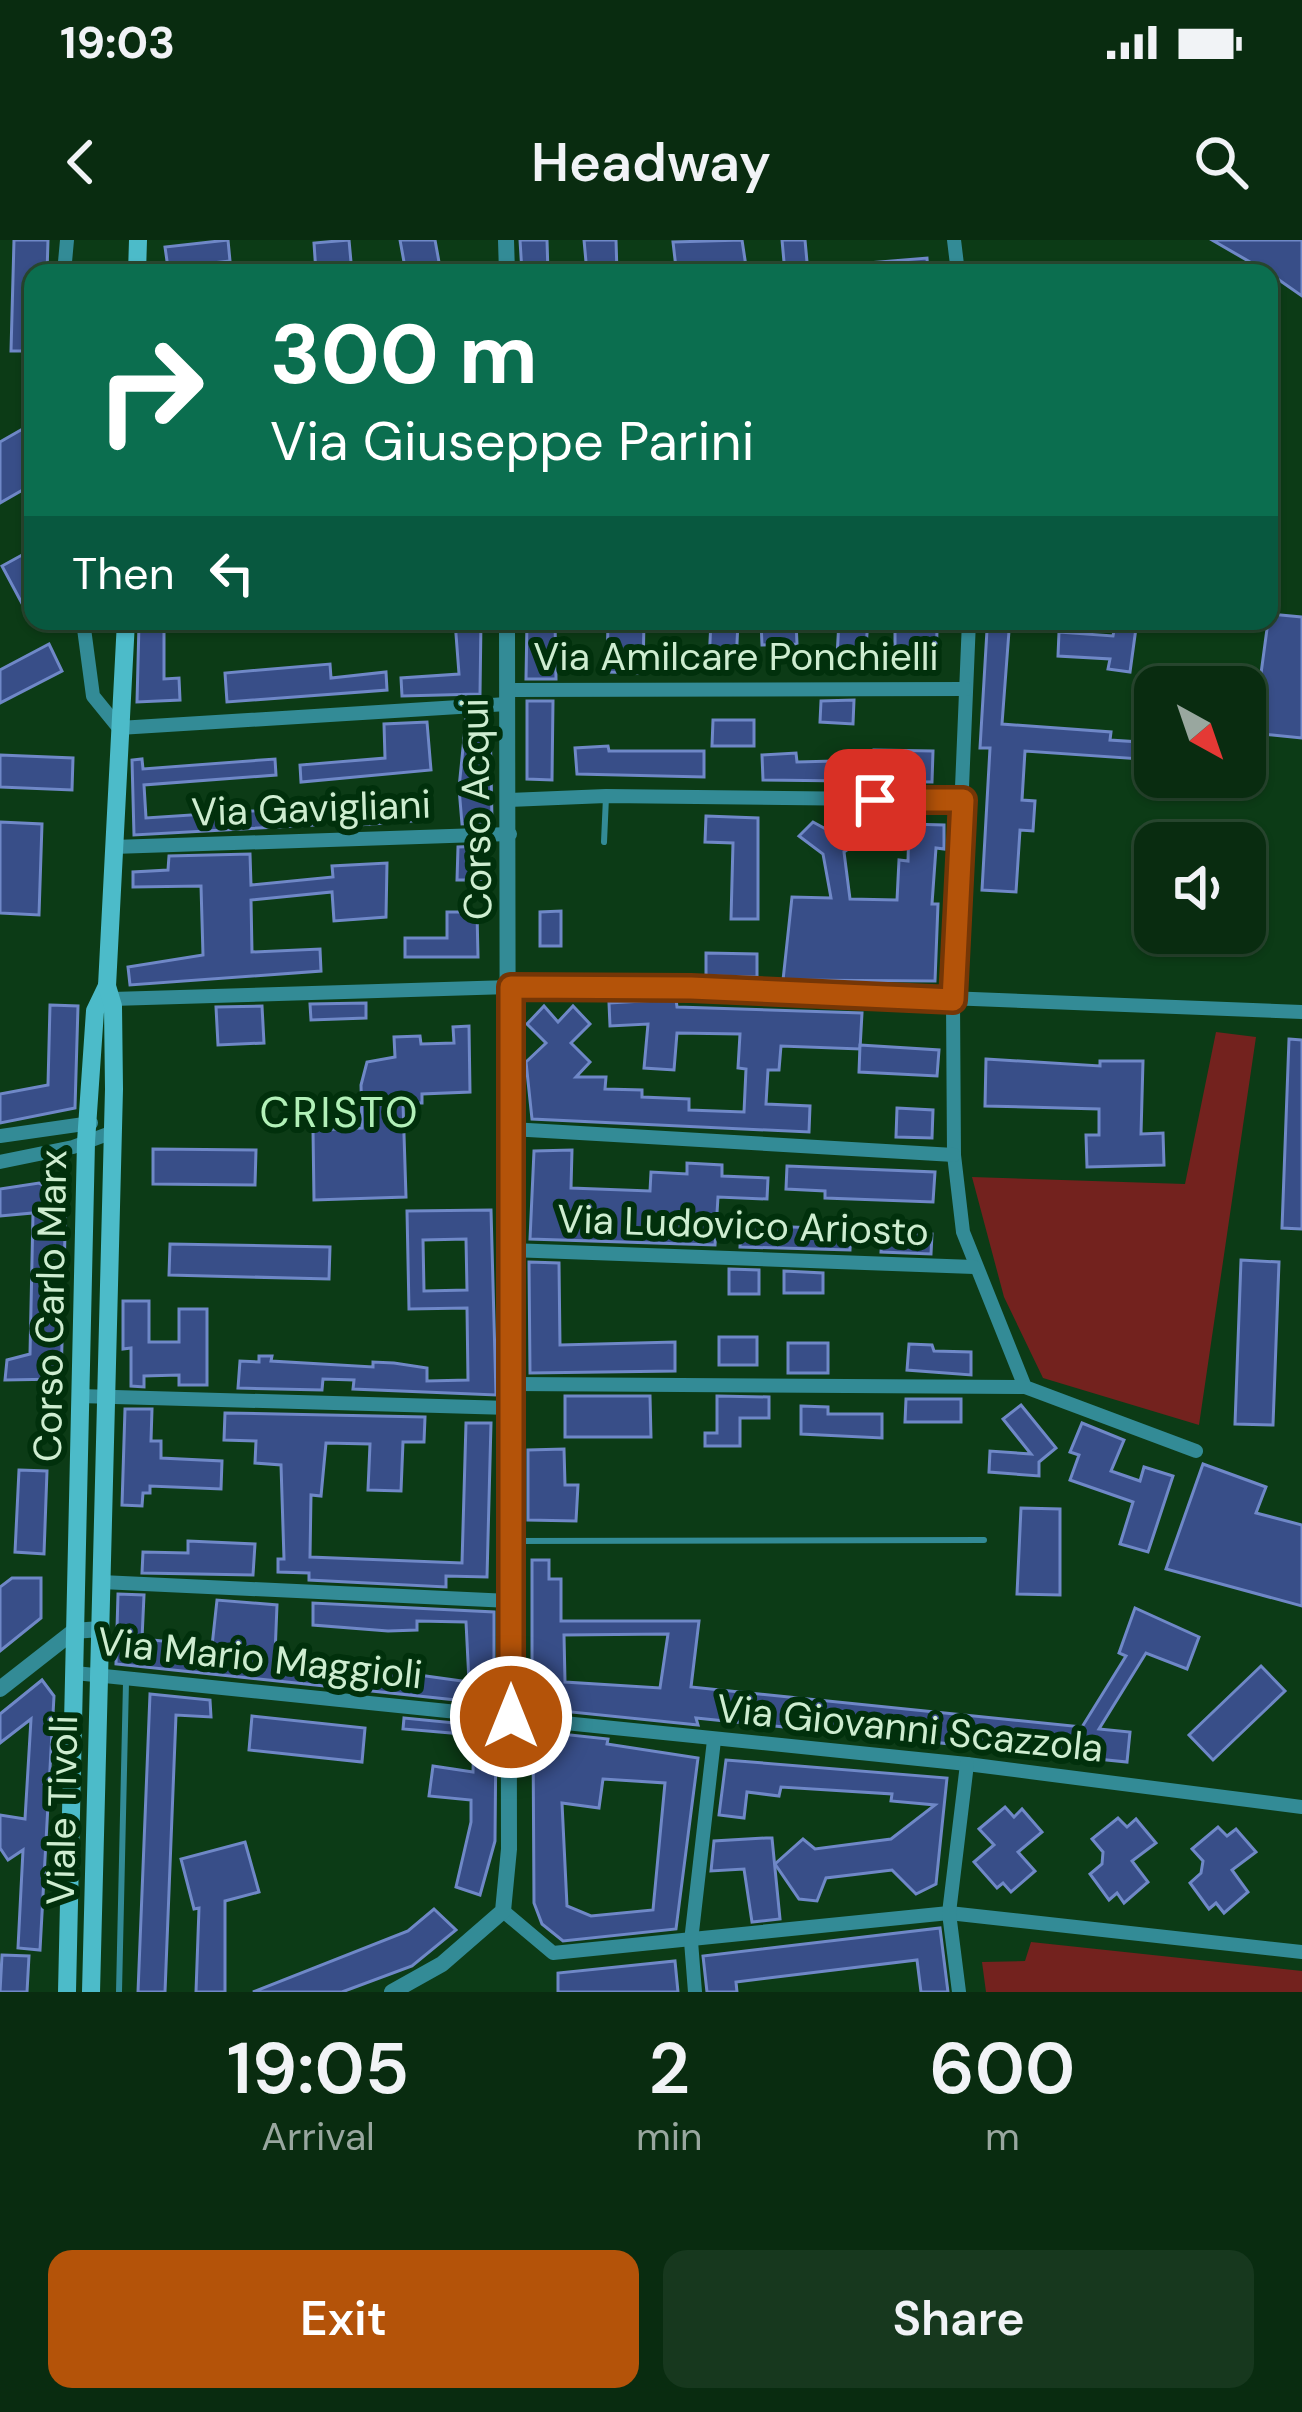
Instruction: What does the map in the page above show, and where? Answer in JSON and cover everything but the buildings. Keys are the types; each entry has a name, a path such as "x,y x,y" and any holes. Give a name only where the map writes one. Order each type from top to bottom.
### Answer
{"main road":[{"name":"Corso Carlo Marx","path":"100,1629 113,1132 109,993 125,630"},
{"name":"Corso Carlo Marx","path":"74,1630 87,1122 95,1011 109,993"},
{"name":"Viale Tivoli","path":"92,1992 100,1629"},
{"name":"Viale Tivoli","path":"67,1992 74,1630"}],"street":[{"path":"84,630 93,696 119,728"},
{"name":"Corso Acqui","path":"503,1911 511,1717 512,1408 507,630"},
{"path":"969,630 953,1000 954,1155 963,1232 1025,1387"},
{"name":"Via Amilcare Ponchielli","path":"119,728 507,697 966,688"},
{"path":"509,800 606,796 963,800"},
{"name":"Via Gavigliani","path":"113,847 510,834"},
{"path":"109,993 691,988 1302,1012"},
{"path":"0,1136 87,1122 113,1132"},
{"path":"511,1129 954,1155"},
{"path":"0,1162 113,1132"},
{"name":"Via Ludovico Ariosto","path":"509,1250 974,1267"},
{"path":"512,1384 1025,1387 1196,1451"},
{"path":"79,1396 512,1408"},
{"path":"101,1582 511,1600"},
{"name":"Via Mario Maggioli","path":"0,1689 74,1630 100,1629"},
{"name":"Via Mario Maggioli","path":"75,1673 511,1717"},
{"name":"Via Giovanni Scazzola","path":"511,1717 967,1764 1302,1807"},
{"path":"695,1992 691,1941 714,1740"},
{"path":"959,1992 949,1913 967,1764"},
{"path":"392,1992 442,1964 503,1911 553,1954 949,1913 1302,1952"}],"lane":[{"path":"604,842 606,796"},
{"path":"511,1541 984,1540"},
{"path":"119,1992 126,1678"}],"shaded area":[{"path":"1216,1032 1256,1037 1199,1425 1043,1378 1004,1297 972,1177 1185,1184"},
{"path":"1031,1942 1302,1971 1302,1992 986,1992 982,1962 1025,1961"}],"district":[{"name":"CRISTO","path":"340,1112"}],"route":[{"path":"511,1717 511,987 691,988 953,1000 963,800 875,800"}]}
